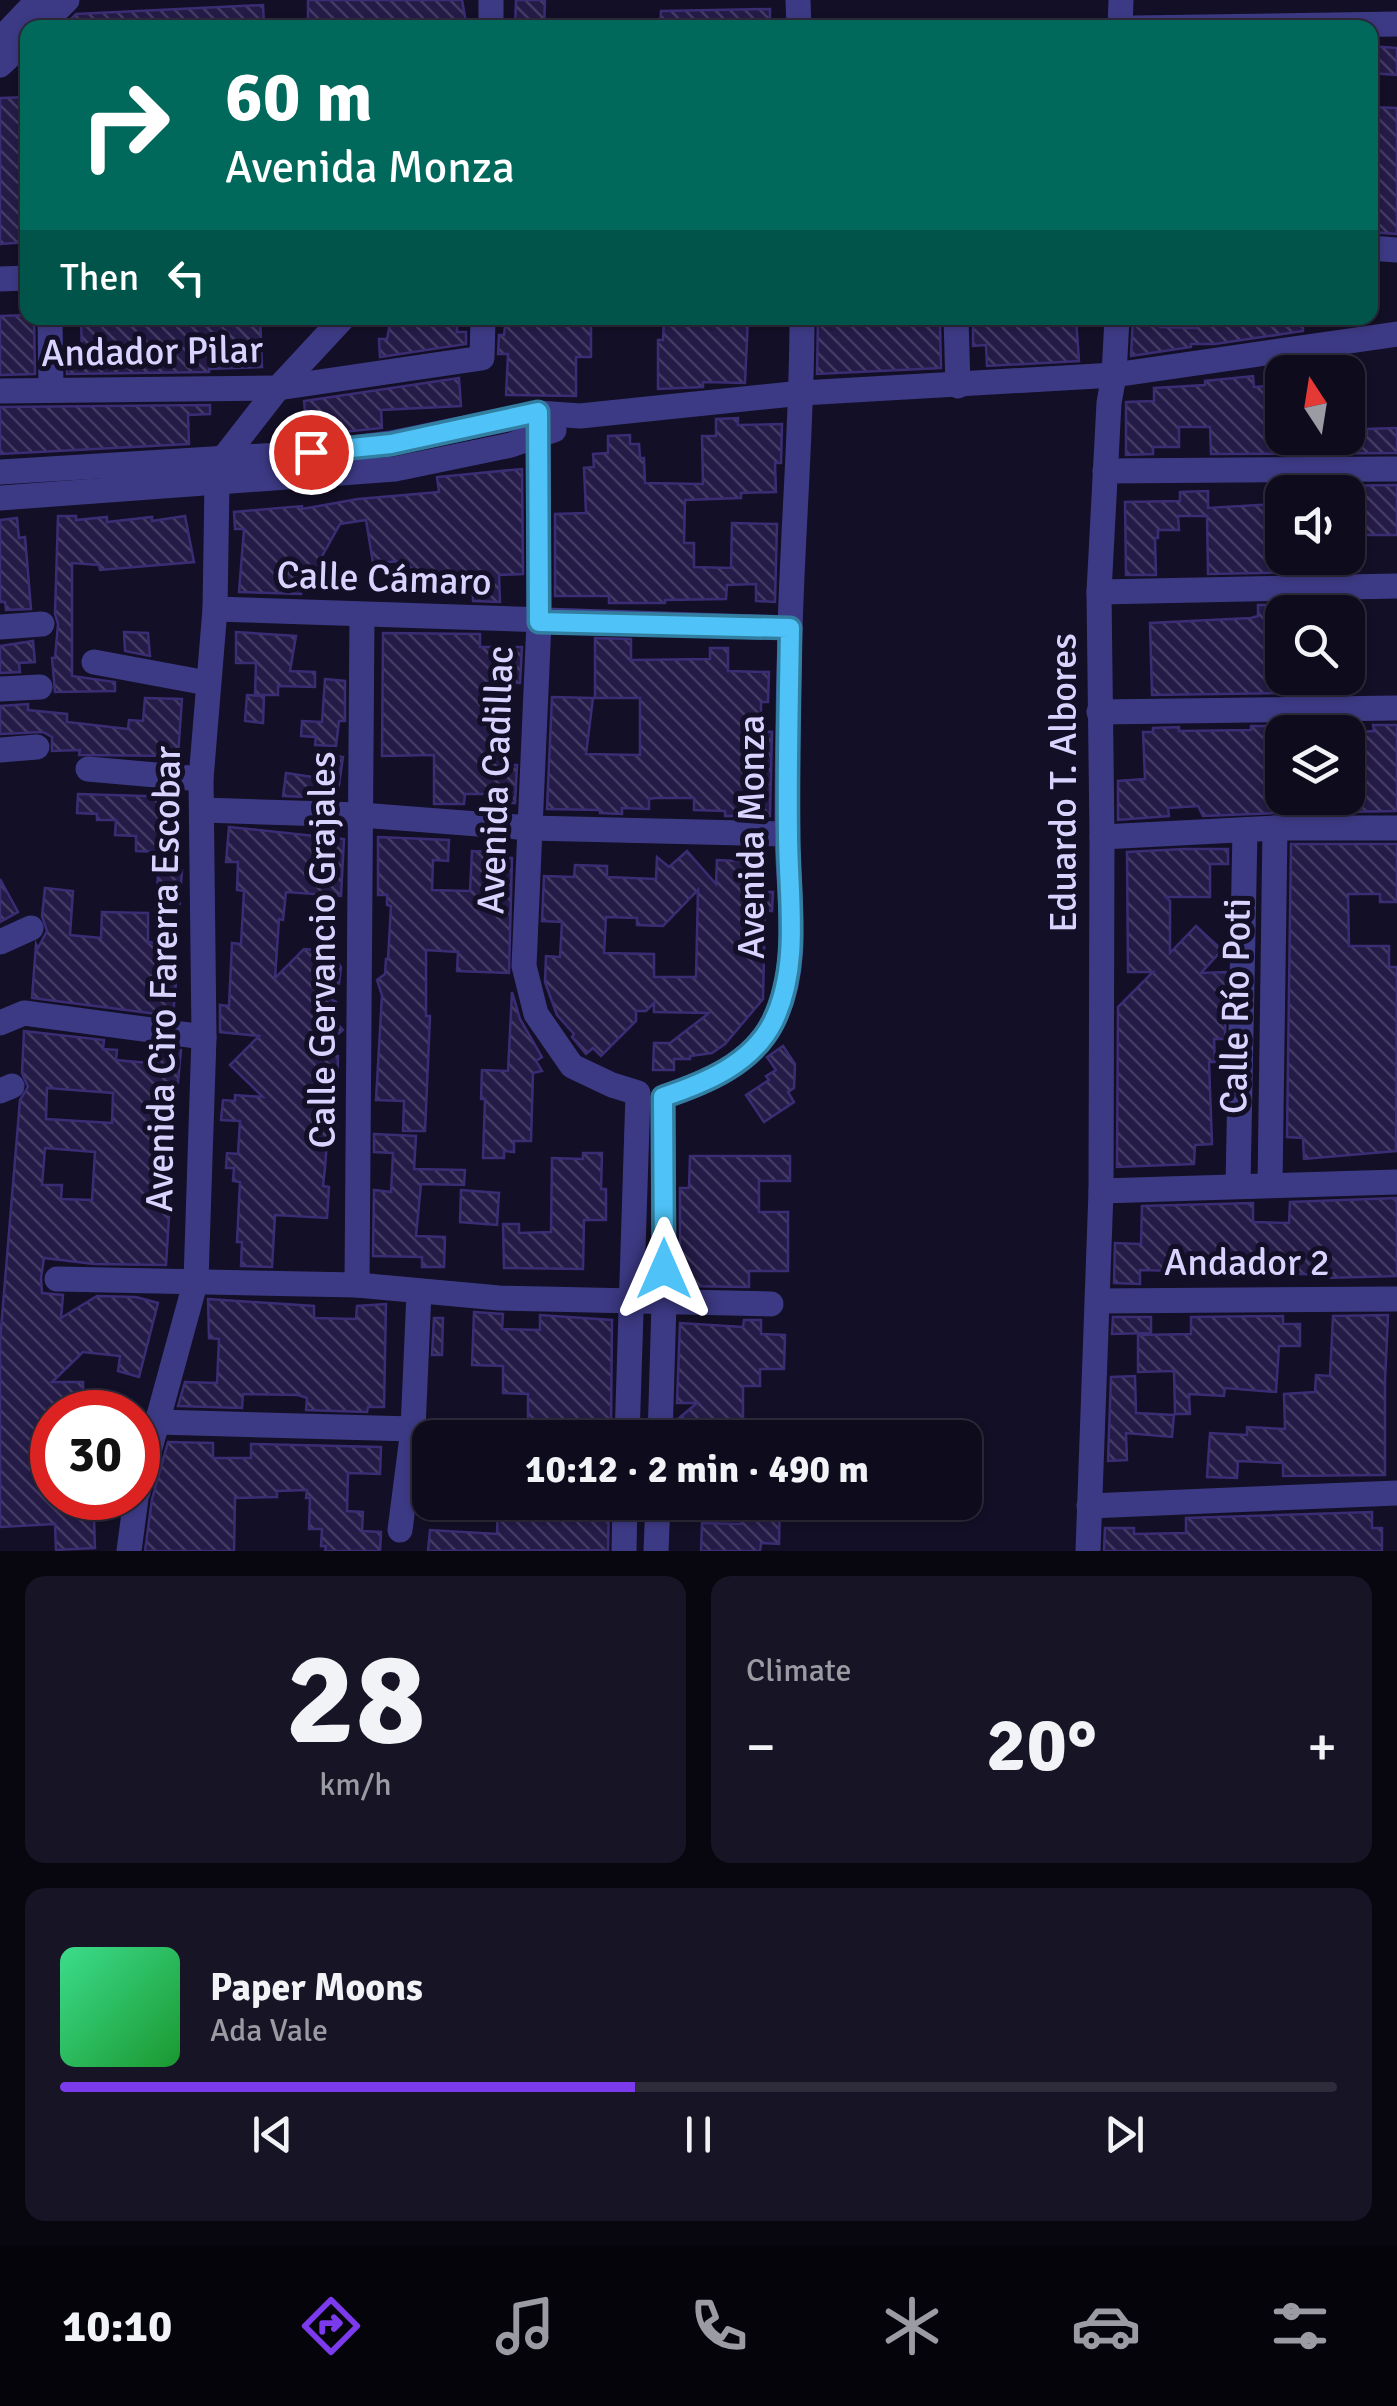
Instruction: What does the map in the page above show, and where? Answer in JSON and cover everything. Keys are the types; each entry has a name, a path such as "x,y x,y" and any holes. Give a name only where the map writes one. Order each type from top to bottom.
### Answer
{"street":[{"path":"0,40 38,0"},
{"path":"47,20 67,0"},
{"path":"0,65 20,46"},
{"path":"50,325 51,390"},
{"path":"0,498 220,471 278,388 336,325"},
{"name":"Andador Pilar","path":"0,392 278,388 482,358 483,325"},
{"name":"Avenida Monza","path":"651,1095 696,1086 744,1060 773,1024 790,973 790,628 802,325"},
{"path":"956,325 958,386"},
{"name":"Eduardo T. Albores","path":"1088,1551 1101,1191 1099,592 1117,325"},
{"path":"0,472 395,469 580,416 802,393 1114,375 1397,334"},
{"name":"Avenida Cadillac","path":"539,425 539,622 524,966 536,1014 572,1066 612,1085 651,1095"},
{"path":"1104,471 1397,469"},
{"name":"Avenida Ciro Farerra Escobar","path":"160,1408 196,1280 204,1037 201,779 215,609 220,471"},
{"path":"1099,592 1397,586"},
{"name":"Calle Cámaro","path":"215,609 790,628"},
{"name":"Calle Gervancio Grajales","path":"357,1285 362,615"},
{"path":"0,627 42,624"},
{"path":"94,662 208,683"},
{"path":"0,689 40,687"},
{"path":"1099,712 1397,708"},
{"path":"0,750 37,747"},
{"path":"88,769 201,779"},
{"path":"202,810 361,815 530,828 788,834"},
{"path":"1102,837 1275,828 1397,828"},
{"name":"Calle Río Poti","path":"1270,1186 1275,828"},
{"name":"Calle Río Poti","path":"1238,1185 1245,830"},
{"path":"0,942 30,928"},
{"path":"0,1022 24,1014 204,1037"},
{"path":"629,1420 636,1164 651,1095"},
{"path":"651,1095 664,1166 661,1420"},
{"path":"636,1164 664,1166"},
{"path":"1101,1191 1397,1182"},
{"path":"57,1280 357,1285 498,1298 771,1304"},
{"path":"413,1420 420,1292"},
{"name":"Andador 2","path":"1098,1300 1397,1299"},
{"path":"160,1422 412,1428"},
{"path":"400,1530 412,1436"},
{"path":"1089,1506 1397,1494"},
{"name":"Avenida Ciro Farerra Escobar","path":"129,1551 131,1520"},
{"path":"624,1551 625,1520"},
{"path":"656,1551 657,1520"}],"building":[{"path":"308,0 462,0 466,20 308,20"},
{"path":"516,0 545,0 544,20 515,20"},
{"path":"263,5 264,20 70,20 76,14"},
{"path":"770,9 770,20 660,20 661,11"},
{"path":"1378,47 1397,48 1397,75 1378,74"},
{"path":"20,97 20,243 0,244 0,98"},
{"path":"1378,107 1397,108 1397,234 1378,233"},
{"path":"20,315 20,325 34,325 35,374 0,375 0,316"},
{"path":"81,325 260,325 262,367 209,372 67,374 67,355 82,355"},
{"path":"390,325 457,325 457,332 466,332 466,344 380,357 379,339 387,339"},
{"path":"505,325 591,325 591,357 576,357 576,396 506,395 508,354 498,354 499,335 504,335"},
{"path":"664,325 748,325 745,383 703,382 703,387 658,389 658,340 663,340"},
{"path":"818,325 940,325 941,368 817,374"},
{"path":"973,325 1076,325 1079,361 987,366 986,345 973,346"},
{"path":"1133,325 1303,325 1303,331 1191,344 1131,356"},
{"path":"1253,376 1254,387 1265,386 1265,454 1211,454 1210,427 1179,427 1179,447 1153,447 1153,454 1126,455 1126,402 1154,401 1154,388 1205,385 1205,381"},
{"path":"459,378 461,406 381,410 382,428 283,438 283,423 306,423 304,401"},
{"path":"210,405 210,414 188,415 189,444 0,454 0,407"},
{"path":"738,418 738,425 782,424 781,463 775,463 776,492 685,500 684,543 694,543 694,567 731,568 732,523 777,524 775,602 756,601 756,584 727,585 726,599 665,603 609,603 609,596 555,596 555,514 586,513 584,468 594,467 593,454 608,453 608,436 630,435 630,444 639,444 645,483 703,484 702,436 716,436 716,419"},
{"path":"1397,428 1397,453 1365,453 1367,429"},
{"path":"522,469 523,574 499,575 500,602 473,601 472,574 447,597 438,587 433,592 405,561 373,563 366,520 340,524 301,594 239,592 244,529 235,529 234,512 302,509 358,499 439,492 437,477"},
{"path":"1397,485 1397,535 1365,535 1365,486"},
{"path":"1208,491 1208,508 1265,505 1265,573 1208,574 1207,516 1178,516 1179,530 1158,530 1155,538 1156,575 1126,575 1125,502 1180,501 1180,492"},
{"path":"58,516 76,516 76,520 107,517 107,522 185,516 194,562 100,570 99,565 72,563 72,676 115,682 115,691 55,692 52,658 58,624"},
{"path":"17,518 19,538 25,537 31,609 6,610 5,602 0,602 0,520"},
{"path":"1258,605 1265,605 1265,693 1152,695 1150,623 1251,618 1258,616"},
{"path":"124,632 148,633 150,656 125,651"},
{"path":"236,632 296,636 290,671 315,672 315,687 278,686 278,695 255,695 256,663 236,663"},
{"path":"383,633 480,634 480,647 522,647 520,683 512,683 510,765 517,765 515,803 496,803 496,794 465,794 464,804 434,804 434,755 382,756"},
{"path":"595,638 631,639 631,660 710,659 710,648 728,648 728,671 769,672 768,702 761,702 761,731 772,732 770,816 725,816 725,811 694,810 694,798 649,799 649,809 622,808 622,814 547,809 552,697 593,698 586,754 640,755 640,698 595,698"},
{"path":"33,641 35,662 19,663 20,672 0,673 0,646"},
{"path":"325,679 345,681 345,721 339,721 336,746 315,745 316,737 301,736 302,721 322,722"},
{"path":"247,695 264,696 263,723 245,721"},
{"path":"145,698 182,699 178,756 79,755 80,750 52,751 52,737 43,732 0,734 0,706 28,704 28,710 67,714 67,722 128,729 129,720 143,721"},
{"path":"1373,725 1397,725 1397,811 1365,812 1365,732 1374,731"},
{"path":"1251,726 1265,726 1265,813 1203,816 1198,806 1168,808 1169,816 1118,820 1118,781 1145,779 1143,732 1179,727 1179,731 1251,730"},
{"path":"322,754 343,757 337,798 283,796 286,773 319,778"},
{"path":"78,794 178,797 174,869 182,870 179,912 155,911 160,852 136,851 136,836 115,835 116,820 97,820 97,814 77,813"},
{"path":"229,827 344,839 341,896 286,892 283,920 279,919 275,978 304,949 329,951 341,967 339,984 326,996 336,1002 334,1020 343,1030 315,1054 338,1056 336,1127 328,1127 323,1186 329,1187 327,1218 275,1215 272,1267 241,1266 242,1242 237,1242 240,1182 233,1181 234,1168 226,1168 227,1153 238,1154 240,1121 221,1120 223,1100 235,1101 235,1095 263,1097 230,1065 259,1036 220,1032 220,1005 229,1006 232,943 241,944 244,891 237,890 238,862 226,862"},
{"path":"378,837 449,840 448,861 433,860 432,890 470,891 472,851 512,858 509,973 457,971 458,952 426,950 426,1016 430,1016 425,1131 403,1131 404,1101 376,1100 382,995 377,980 385,974 388,959 391,906 387,905 387,895 378,895"},
{"path":"1291,844 1397,844 1397,902 1380,902 1380,894 1348,894 1349,946 1389,946 1389,967 1397,967 1396,1151 1304,1159 1303,1138 1287,1137"},
{"path":"1228,849 1228,864 1210,864 1210,897 1166,897 1170,901 1170,953 1196,926 1222,950 1201,973 1226,972 1225,1039 1214,1039 1215,1062 1209,1062 1212,1144 1195,1145 1194,1164 1117,1167 1118,1007 1153,972 1128,972 1127,852"},
{"path":"687,851 716,884 717,860 760,862 759,892 773,892 772,911 765,910 763,999 725,1044 712,1053 674,1059 674,1070 653,1070 654,1043 670,1043 709,1013 654,1012 654,1003 646,1011 636,1011 636,1021 601,1056 593,1048 586,1054 557,1015 545,982 546,956 560,957 562,922 542,921 544,876 574,877 575,865 607,866 607,877 656,879 657,857 669,867","holes":["698,890 696,977 654,977 654,954 604,953 606,917 637,918 637,925 663,926"]},
{"path":"0,879 18,912 0,922"},
{"path":"45,888 73,891 70,935 101,938 102,912 148,913 148,942 161,943 160,970 177,971 173,1016 32,998 36,944 38,948 47,931 42,916"},
{"path":"512,992 520,1019 542,1057 536,1061 542,1071 533,1073 531,1141 514,1141 514,1152 504,1151 504,1158 483,1158 482,1070 508,1071"},
{"path":"24,1031 104,1040 103,1049 117,1050 116,1060 149,1063 151,1046 181,1050 177,1092 172,1091 171,1153 156,1152 155,1183 171,1185 166,1265 94,1264 44,1258 42,1293 63,1295 61,1318 97,1296 136,1297 158,1303 139,1377 118,1371 120,1356 83,1352 52,1382 83,1382 83,1390 30,1390 30,1520 94,1520 95,1548 56,1550 55,1524 0,1527 0,1341 20,1100 28,1087 22,1073","holes":["47,1088 113,1093 112,1123 46,1119","45,1148 95,1152 92,1200 61,1199 62,1185 42,1185"]},
{"path":"783,1046 795,1064 794,1088 788,1092 794,1102 764,1122 746,1095 769,1080 766,1076 776,1070 767,1057"},
{"path":"374,1134 416,1136 414,1169 465,1170 464,1185 421,1184 416,1236 445,1237 444,1267 422,1267 422,1257 373,1256 374,1190 391,1192 393,1153 374,1152"},
{"path":"583,1153 602,1153 601,1189 606,1189 606,1220 584,1220 583,1269 504,1268 503,1224 519,1224 519,1233 551,1232 552,1158 583,1159"},
{"path":"690,1156 790,1156 790,1181 759,1181 759,1212 788,1212 788,1271 749,1271 749,1287 680,1286 680,1188 689,1188"},
{"path":"461,1190 499,1193 497,1225 460,1222"},
{"path":"1397,1198 1397,1276 1325,1278 1250,1272 1249,1276 1215,1276 1215,1268 1177,1267 1177,1271 1140,1270 1140,1284 1114,1283 1115,1243 1141,1244 1142,1206 1253,1203 1253,1222 1289,1223 1290,1202"},
{"path":"208,1299 314,1306 314,1318 356,1319 357,1306 386,1304 384,1407 368,1407 367,1412 306,1410 307,1398 298,1395 243,1394 242,1408 178,1406 185,1382 217,1383 219,1339 209,1338"},
{"path":"474,1312 503,1314 502,1329 540,1330 540,1315 612,1320 611,1420 528,1420 528,1394 503,1393 503,1366 472,1365"},
{"path":"1388,1315 1385,1475 1283,1476 1283,1463 1238,1461 1237,1478 1207,1477 1210,1433 1247,1435 1247,1427 1285,1429 1284,1394 1315,1392 1316,1375 1330,1376 1333,1316"},
{"path":"1283,1316 1283,1324 1300,1324 1300,1346 1279,1346 1276,1392 1225,1388 1224,1396 1189,1394 1190,1414 1175,1414 1174,1371 1138,1372 1138,1335 1191,1334 1191,1317"},
{"path":"1113,1317 1151,1317 1151,1333 1112,1334"},
{"path":"434,1318 443,1318 442,1355 432,1355"},
{"path":"744,1320 761,1320 761,1334 785,1335 784,1369 760,1369 760,1386 743,1386 743,1420 679,1420 697,1403 677,1403 680,1323 743,1327"},
{"path":"1135,1376 1136,1413 1174,1415 1172,1437 1126,1433 1127,1460 1108,1461 1111,1377"},
{"path":"168,1442 213,1443 213,1458 251,1458 251,1444 381,1447 380,1474 348,1473 347,1511 363,1512 362,1531 381,1532 380,1551 325,1551 326,1546 321,1546 322,1529 309,1529 307,1490 277,1491 277,1497 235,1498 234,1551 145,1551 149,1520 160,1520 160,1470"},
{"path":"1372,1512 1372,1528 1382,1528 1382,1551 1104,1551 1105,1528 1134,1528 1134,1534 1186,1533 1186,1518"},
{"path":"497,1520 609,1520 608,1550 428,1551 430,1530 497,1534"},
{"path":"742,1520 780,1520 779,1544 761,1543 760,1551 701,1551 702,1523 741,1524"}],"route":[{"path":"311,452 391,444 538,412 539,622 790,628 790,973 773,1024 744,1060 696,1086 663,1097 664,1269"}]}
